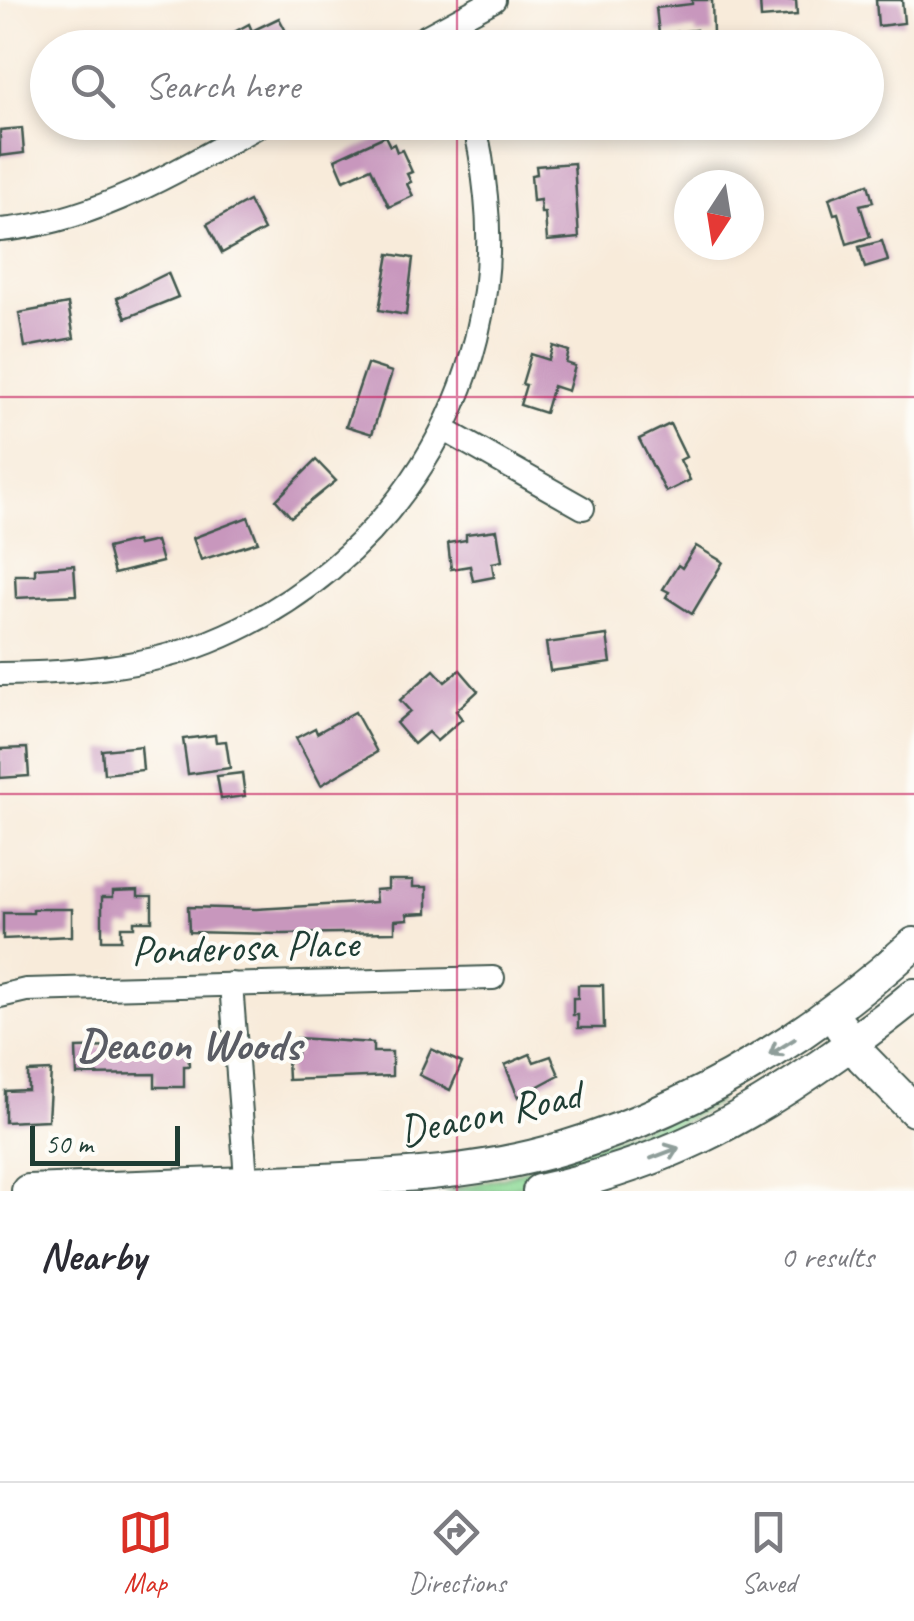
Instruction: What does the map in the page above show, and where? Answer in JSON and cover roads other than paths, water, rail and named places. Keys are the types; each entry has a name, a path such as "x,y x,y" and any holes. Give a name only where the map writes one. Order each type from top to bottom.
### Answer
{"main road":[{"name":"Deacon Road","path":"28,1191 246,1187 398,1177 522,1159 562,1148 680,1104 758,1062 831,1014 914,944"},
{"name":"Deacon Road","path":"538,1191 631,1167 697,1141 779,1096 914,995"},
{"path":"831,1014 862,1058 914,1110"}],"street":[{"path":"452,30 494,0"},
{"path":"0,230 66,219 106,206 232,140"},
{"path":"0,674 83,670 158,658 210,641 249,623 324,573 378,526 402,496 442,429 472,361 483,316 490,232 476,140"},
{"path":"442,429 582,508"},
{"name":"Ponderosa Place","path":"0,996 26,990 493,978"},
{"path":"231,984 246,1187"}],"district":[{"name":"Deacon Woods","path":"189,1044"}]}
